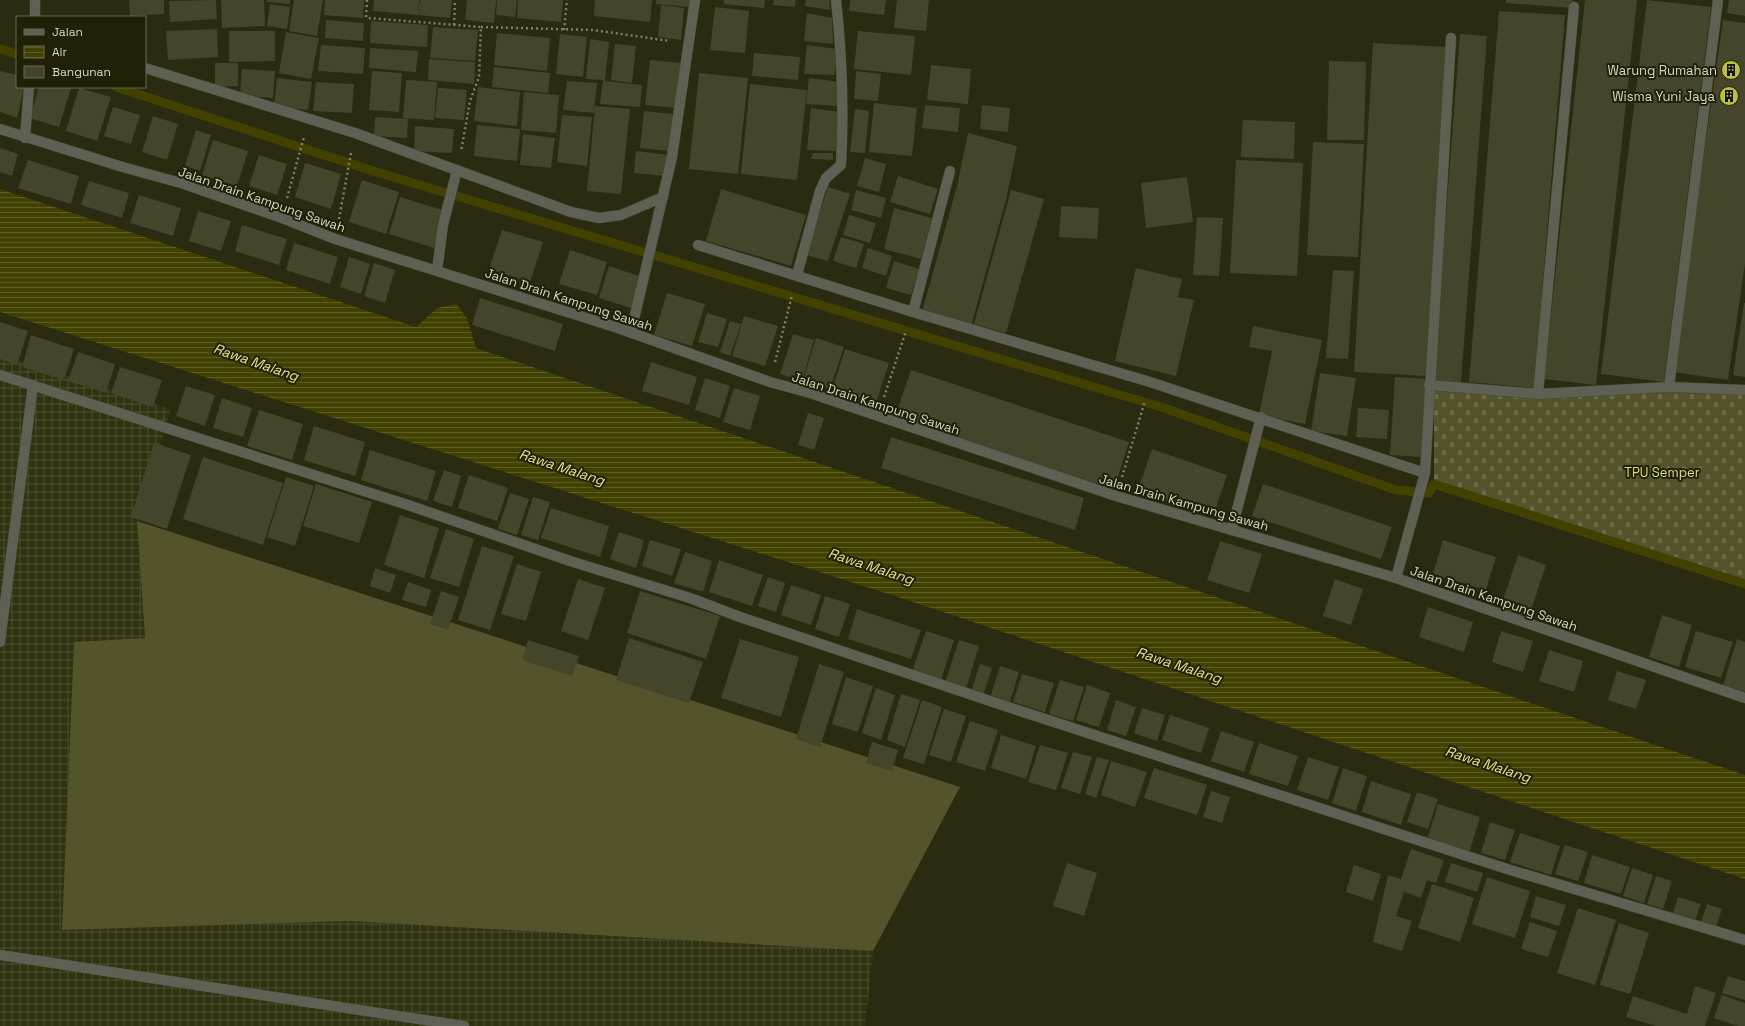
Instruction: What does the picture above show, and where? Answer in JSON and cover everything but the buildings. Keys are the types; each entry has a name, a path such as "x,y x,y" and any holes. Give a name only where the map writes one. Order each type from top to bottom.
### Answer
{"street":[{"path":"34,16 35,0"},
{"path":"631,332 672,157 695,0"},
{"path":"797,275 820,191 826,178 841,165 843,122 842,58 836,0"},
{"path":"1669,387 1718,0"},
{"path":"1538,394 1574,7"},
{"path":"1396,578 1425,473 1451,38"},
{"path":"146,68 342,129 571,212 599,218 621,216 663,198"},
{"path":"25,138 28,88"},
{"name":"Jalan Drain Kampung Sawah","path":"0,129 25,138 181,183 282,218 336,239 631,332 770,382 810,393 1116,496 1396,578 1745,698"},
{"path":"437,270 444,225 457,170"},
{"path":"913,312 950,171"},
{"path":"698,245 913,312 1150,382 1260,421 1425,473"},
{"path":"0,375 408,504 570,561 690,598 740,617 1003,705 1508,869 1745,940"},
{"path":"0,642 33,385"},
{"path":"1430,385 1538,394 1669,387 1745,390"},
{"path":"1232,529 1260,421"},
{"path":"0,955 464,1026"}],"path":[{"path":"367,0 366,17 368,18 482,27 593,30 689,43"},
{"path":"454,25 455,0"},
{"path":"564,30 567,0"},
{"path":"457,170 470,101 478,77 482,27"},
{"path":"282,218 305,134"},
{"path":"336,239 351,148"},
{"path":"770,382 794,288"},
{"path":"878,416 908,324"},
{"path":"1116,496 1147,396"}],"shaded area":[{"path":"0,355 171,409 137,521 145,638 74,642 62,930 350,921 873,951 865,1026 0,1026"}],"green space":[{"name":"TPU Semper","path":"1434,386 1745,394 1745,584 1434,484"},
{"path":"137,521 960,787 873,951 350,921 62,930 74,642 145,638"}],"water":[{"name":"Rawa Malang","path":"0,189 416,327 437,308 456,304 467,318 476,348 1745,775 1745,879 898,597 0,312"}],"waterway":[{"path":"0,49 16,54"},
{"path":"119,88 370,170 1164,408 1396,490 1429,493 1434,484 1745,584"}],"place":[{"name":"Warung Rumahan","path":"1731,70"},
{"name":"Wisma Yuni Jaya","path":"1729,96"}]}
